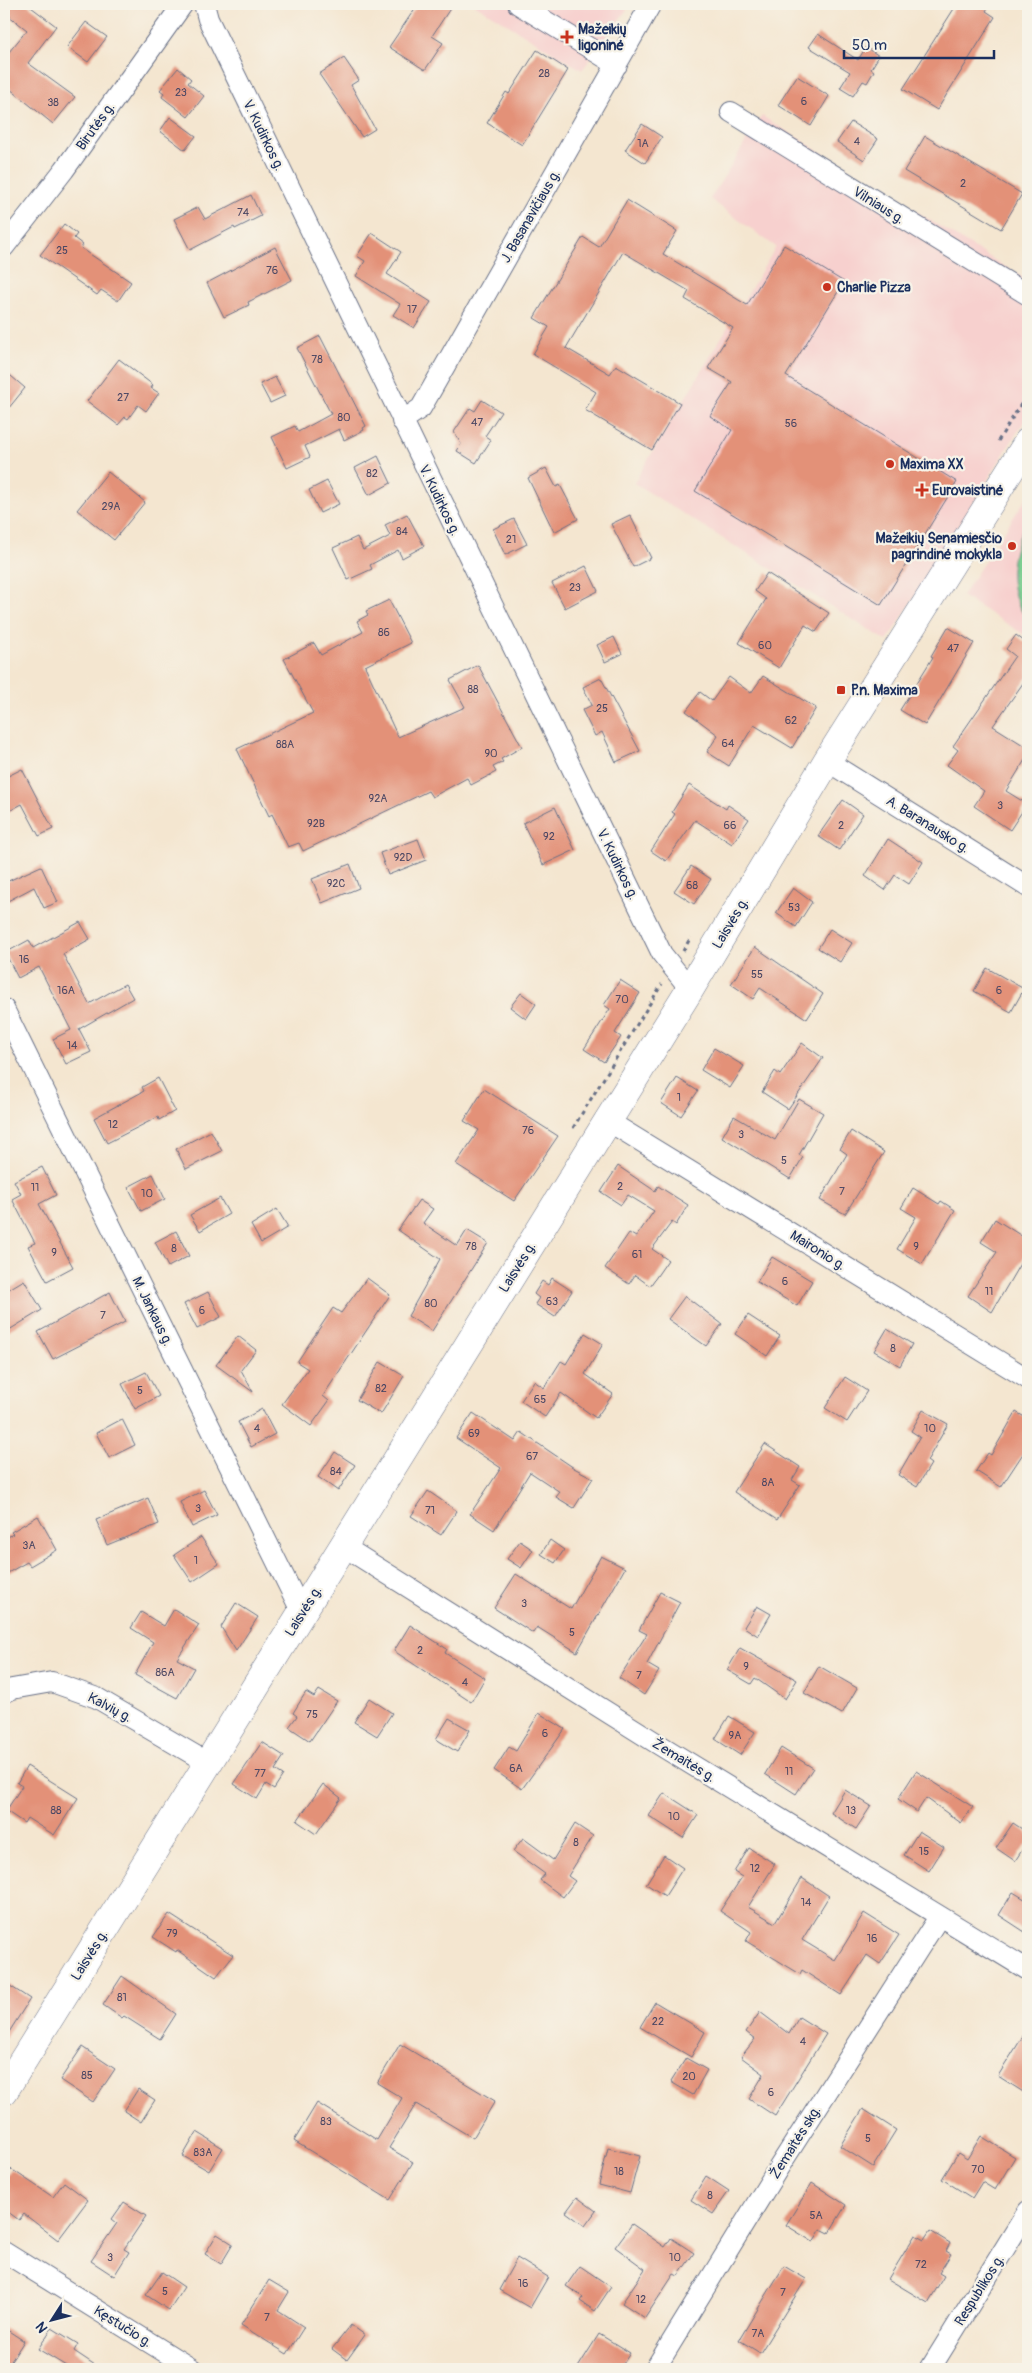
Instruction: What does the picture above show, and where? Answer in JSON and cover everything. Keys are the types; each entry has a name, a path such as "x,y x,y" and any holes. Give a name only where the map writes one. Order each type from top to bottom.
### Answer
{"main road":[{"name":"Laisvės g.","path":"4,2091 690,989 828,761 1028,442"}],"street":[{"name":"Birutės g.","path":"4,247 64,170 183,4"},
{"name":"V. Kudirkos g.","path":"204,4 212,28 662,954 690,989"},
{"path":"518,4 617,65"},
{"name":"J. Basanavičiaus g.","path":"402,421 421,408 651,4"},
{"name":"Vilniaus g.","path":"731,112 1028,295"},
{"name":"A. Baranausko g.","path":"828,761 1028,887"},
{"name":"M. Jankaus g.","path":"4,1009 302,1613"},
{"name":"Maironio g.","path":"608,1121 1028,1378"},
{"name":"Žemaitės g.","path":"343,1546 658,1744 1028,1970"},
{"name":"Kalvių g.","path":"4,1693 12,1689 52,1682 97,1698 208,1763"},
{"name":"Žemaitės skg.","path":"655,2369 779,2167 939,1917"},
{"name":"Respublikos g.","path":"930,2369 1028,2211"},
{"name":"Kęstučio g.","path":"4,2252 192,2369"}],"shaded area":[{"name":"Mažeikių ligoninė","path":"474,4 631,4 582,70"},
{"path":"762,116 1028,281 1028,415 887,641 634,483 776,247 710,199"},
{"name":"Mažeikių Senamiesčio pagrindinė mokykla","path":"1028,495 1028,637 962,596"}],"green space":[{"path":"1028,520 1028,620 1020,609 1015,596 1012,584 1012,571 1017,545"}],"building":[{"path":"4,4 27,4 56,26 28,63 75,97 53,124 4,84 4,58 27,30 4,12"},
{"path":"418,4 453,4 432,36 443,43 425,70 389,47"},
{"path":"957,4 990,4 986,11 995,17 937,110 903,89"},
{"path":"86,22 107,37 88,62 67,47"},
{"path":"818,34 858,60 866,47 879,56 871,69 874,71 867,83 863,81 853,96 840,88 850,72 809,47"},
{"path":"537,50 568,70 522,145 487,123 506,92 509,94"},
{"path":"344,58 359,80 351,85 375,129 362,137 319,74"},
{"path":"178,68 191,79 188,83 204,96 188,117 162,97 164,93 160,90"},
{"path":"797,76 829,96 811,126 778,105"},
{"path":"170,117 196,136 185,150 160,131"},
{"path":"851,122 878,139 864,160 837,142"},
{"path":"642,124 662,137 645,163 625,150"},
{"path":"925,136 1022,194 1001,229 904,171"},
{"path":"251,195 261,216 235,229 234,227 190,250 174,219 198,207 205,219"},
{"path":"627,200 677,231 663,254 747,305 784,245 844,282 786,376 957,482 881,605 695,491 732,430 710,416 732,382 708,368 733,328 685,299 689,291 623,252 566,348 610,374 616,365 680,403 652,450 585,410 596,392 533,354 549,327 534,318 583,237 599,247"},
{"path":"64,224 77,234 74,238 83,245 81,248 131,282 118,301 101,290 97,295 40,255"},
{"path":"372,233 401,252 387,274 431,302 414,328 393,315 400,304 356,276 365,261 357,256"},
{"path":"275,247 292,280 248,302 249,305 224,317 207,283"},
{"path":"320,336 366,426 363,428 364,430 344,440 339,429 305,446 310,457 287,468 272,437 295,426 298,432 331,414 297,348"},
{"path":"119,359 153,385 151,388 159,393 146,411 138,405 128,419 125,417 118,425 87,401"},
{"path":"4,370 25,388 4,414"},
{"path":"275,377 285,396 270,403 260,384"},
{"path":"482,400 501,412 485,436 491,440 476,463 457,451 461,444 454,432 470,408 475,411"},
{"path":"378,456 391,483 369,495 355,468"},
{"path":"546,468 556,487 560,485 578,519 554,532 528,478"},
{"path":"108,472 145,502 114,540 77,510"},
{"path":"327,481 339,504 320,513 309,490"},
{"path":"407,514 424,546 402,558 398,550 370,565 372,569 348,580 333,548 357,537 363,550 390,536 385,525"},
{"path":"630,515 651,558 633,567 611,524"},
{"path":"514,519 527,544 505,555 493,529"},
{"path":"586,566 598,591 565,608 552,583"},
{"path":"767,573 829,613 816,632 805,625 779,668 739,643 766,599 755,591"},
{"path":"389,600 411,643 365,666 398,737 465,707 450,680 478,665 522,747 501,759 503,762 493,767 496,772 471,785 467,778 432,797 428,791 303,851 299,843 288,847 272,814 269,816 237,749 313,713 284,659 314,643 321,655 363,632 357,621 368,615 366,611"},
{"path":"948,627 974,643 925,725 900,710 933,657 931,656"},
{"path":"1016,635 1025,642 1028,637 1028,676 993,726 1028,748 1028,755 1006,791 1027,804 1010,830 974,806 984,791 947,765 958,750 953,746 1015,656 1006,649"},
{"path":"614,637 622,654 605,662 597,645"},
{"path":"763,676 816,708 792,748 754,725 729,766 707,752 718,735 686,711 700,692 712,701 729,677 751,693"},
{"path":"601,678 640,751 616,762 602,732 595,736 582,710 592,705 583,687"},
{"path":"22,769 53,829 39,836 22,804 4,814 4,778"},
{"path":"689,785 726,809 728,805 749,819 732,844 695,820 666,861 651,851 675,814 672,812"},
{"path":"843,800 863,814 839,850 818,836"},
{"path":"555,807 575,850 543,865 523,823"},
{"path":"418,839 426,860 388,875 380,853"},
{"path":"888,839 923,862 909,884 895,875 885,890 865,876"},
{"path":"350,864 359,888 322,903 312,879"},
{"path":"41,866 58,902 44,908 34,887 4,903 4,883"},
{"path":"691,866 711,879 694,904 674,891"},
{"path":"793,888 812,902 796,927 776,913"},
{"path":"80,922 90,939 63,954 89,1004 125,984 133,998 79,1029 91,1052 66,1064 53,1039 71,1030 39,967 18,978 5,953 29,940 33,948"},
{"path":"830,929 852,943 840,962 818,948"},
{"path":"755,947 823,994 807,1019 760,988 753,999 731,984"},
{"path":"987,968 1024,989 1011,1012 974,991"},
{"path":"620,980 640,993 615,1033 621,1037 604,1062 584,1049 610,1009 604,1005"},
{"path":"521,993 536,1004 526,1019 510,1007"},
{"path":"802,1043 823,1058 788,1109 762,1092 775,1071 780,1075"},
{"path":"714,1048 744,1066 730,1088 701,1070"},
{"path":"158,1078 175,1111 159,1120 158,1117 107,1143 94,1118 144,1091 142,1087"},
{"path":"677,1078 698,1091 681,1116 661,1103"},
{"path":"484,1089 558,1136 514,1201 456,1164 479,1130 464,1121"},
{"path":"799,1099 823,1113 799,1155 803,1157 790,1179 722,1137 734,1116 775,1140"},
{"path":"211,1131 222,1151 186,1169 176,1149"},
{"path":"851,1131 884,1152 845,1214 820,1200 847,1154 840,1149"},
{"path":"618,1166 655,1191 658,1186 688,1205 676,1225 672,1222 652,1249 668,1260 650,1286 635,1275 629,1284 605,1268 629,1233 636,1237 654,1211 628,1195 621,1205 601,1192"},
{"path":"42,1167 56,1195 39,1204 73,1267 47,1281 28,1246 35,1243 12,1199 21,1194 14,1181"},
{"path":"153,1174 165,1199 141,1211 128,1187"},
{"path":"913,1188 939,1204 941,1201 955,1210 922,1264 897,1249 916,1217 901,1208"},
{"path":"220,1198 229,1214 200,1231 190,1215"},
{"path":"419,1200 433,1209 423,1223 457,1246 467,1230 488,1243 432,1331 408,1316 440,1259 398,1230"},
{"path":"277,1209 288,1227 261,1243 251,1225"},
{"path":"995,1219 1028,1240 1028,1250 992,1312 968,1296 997,1252 981,1242"},
{"path":"176,1231 189,1256 168,1267 155,1242"},
{"path":"772,1257 812,1281 797,1306 757,1282"},
{"path":"367,1278 390,1295 323,1396 329,1401 311,1426 282,1404 308,1369 297,1362 333,1308 341,1313"},
{"path":"552,1278 572,1291 555,1317 535,1304 539,1298 534,1294 542,1281 548,1285"},
{"path":"24,1280 42,1310 4,1333 4,1292"},
{"path":"110,1292 125,1322 53,1359 38,1332"},
{"path":"208,1292 221,1317 197,1329 184,1304"},
{"path":"685,1296 722,1324 706,1346 668,1319"},
{"path":"748,1315 780,1336 767,1356 735,1334"},
{"path":"887,1329 912,1344 900,1366 874,1351"},
{"path":"585,1333 603,1344 585,1374 613,1394 596,1418 561,1393 545,1417 521,1401 534,1381 544,1388 561,1361 566,1364"},
{"path":"238,1336 256,1350 241,1370 253,1392 216,1365"},
{"path":"380,1362 404,1376 381,1414 357,1400"},
{"path":"146,1372 159,1396 135,1409 122,1384"},
{"path":"845,1377 867,1391 847,1422 825,1408"},
{"path":"262,1409 275,1434 251,1447 238,1422"},
{"path":"923,1410 948,1424 927,1461 931,1464 917,1487 898,1475 920,1437 911,1431"},
{"path":"1016,1412 1028,1419 1028,1446 1001,1487 976,1471 988,1453 991,1455"},
{"path":"473,1413 515,1441 521,1432 574,1468 593,1478 574,1508 556,1497 560,1492 530,1472 494,1530 470,1514 501,1468 456,1438"},
{"path":"122,1419 135,1445 109,1458 96,1433"},
{"path":"765,1444 800,1467 792,1480 800,1485 777,1520 734,1492"},
{"path":"335,1452 355,1465 338,1491 318,1477"},
{"path":"204,1490 217,1515 192,1527 180,1502"},
{"path":"428,1491 457,1511 441,1535 411,1516"},
{"path":"148,1498 159,1524 107,1545 96,1520"},
{"path":"38,1516 57,1550 30,1566 27,1562 4,1575 4,1539 13,1534 11,1532"},
{"path":"201,1537 219,1564 192,1582 174,1555"},
{"path":"550,1540 564,1550 555,1563 541,1554"},
{"path":"520,1541 533,1550 521,1568 507,1559"},
{"path":"601,1556 625,1568 577,1652 537,1627 533,1633 494,1608 516,1574 571,1609"},
{"path":"660,1592 680,1602 647,1664 659,1671 644,1695 619,1678 647,1634 639,1630"},
{"path":"236,1603 258,1617 236,1651 221,1627"},
{"path":"757,1606 771,1614 758,1636 744,1627"},
{"path":"174,1609 199,1625 177,1659 194,1668 177,1698 135,1675 153,1642 131,1628 141,1612 164,1626"},
{"path":"410,1625 447,1649 445,1653 485,1678 471,1702 394,1651"},
{"path":"740,1648 797,1680 785,1699 755,1678 751,1684 727,1670"},
{"path":"819,1666 857,1688 842,1714 804,1693"},
{"path":"319,1690 337,1701 310,1741 289,1727 297,1716 293,1713 306,1692 314,1697"},
{"path":"369,1698 392,1713 377,1736 354,1722"},
{"path":"539,1713 565,1729 522,1789 494,1770 509,1747 516,1751"},
{"path":"729,1716 755,1732 740,1755 715,1739"},
{"path":"449,1718 470,1730 457,1752 436,1739"},
{"path":"262,1742 284,1756 275,1770 283,1775 274,1789 266,1784 257,1799 234,1784"},
{"path":"781,1748 813,1768 796,1794 765,1774"},
{"path":"27,1766 78,1798 54,1835 27,1818 24,1823 6,1811 22,1786 17,1783"},
{"path":"916,1771 973,1807 961,1823 926,1798 917,1812 898,1799"},
{"path":"323,1784 341,1798 316,1834 297,1821"},
{"path":"845,1790 871,1806 856,1829 831,1813"},
{"path":"664,1793 698,1815 683,1838 649,1816"},
{"path":"1013,1823 1028,1833 1028,1841 1015,1861 996,1848"},
{"path":"575,1824 593,1836 568,1876 575,1881 563,1897 540,1880 545,1874 513,1851 523,1838 553,1860"},
{"path":"919,1831 944,1847 929,1871 904,1855"},
{"path":"749,1848 775,1864 748,1907 775,1923 802,1878 829,1896 802,1940 835,1960 864,1913 899,1935 880,1964 867,1955 841,1995 802,1970 800,1974 746,1941 751,1932 720,1911 742,1877 734,1872"},
{"path":"664,1855 683,1868 665,1896 646,1884"},
{"path":"1013,1892 1028,1901 1028,1934 999,1915"},
{"path":"169,1914 233,1955 216,1977 177,1950 176,1952 153,1937"},
{"path":"122,1976 176,2014 160,2039 103,2005"},
{"path":"4,1982 30,1999 4,2040"},
{"path":"655,2002 705,2032 691,2057 640,2027"},
{"path":"760,2012 789,2034 799,2017 826,2034 775,2116 749,2099 764,2074 741,2057 755,2039 746,2032"},
{"path":"1028,2028 1028,2095 998,2076"},
{"path":"400,2044 495,2101 473,2138 416,2104 389,2148 413,2162 390,2200 294,2141 317,2103 377,2140 402,2098 377,2083"},
{"path":"82,2047 115,2069 93,2102 60,2080"},
{"path":"686,2058 707,2070 693,2095 671,2082"},
{"path":"138,2089 155,2100 141,2122 124,2111"},
{"path":"863,2109 896,2130 873,2167 840,2146"},
{"path":"197,2132 223,2148 209,2171 183,2156"},
{"path":"981,2136 1015,2157 995,2190 982,2182 972,2198 942,2179 958,2153 967,2159"},
{"path":"608,2148 640,2156 630,2193 599,2185"},
{"path":"11,2169 53,2197 64,2182 88,2200 58,2240 24,2214 19,2220 4,2209 4,2179"},
{"path":"706,2176 729,2191 713,2214 691,2200"},
{"path":"812,2183 846,2205 829,2233 821,2229 813,2242 786,2225"},
{"path":"577,2197 596,2211 585,2226 566,2212"},
{"path":"124,2202 146,2216 124,2249 129,2252 114,2276 91,2261 117,2223 112,2219"},
{"path":"632,2224 665,2247 671,2238 694,2253 678,2276 674,2274 645,2318 622,2303 645,2269 615,2247"},
{"path":"930,2231 950,2243 946,2251 951,2254 939,2273 944,2276 928,2303 888,2279 915,2235 924,2240"},
{"path":"217,2234 233,2244 221,2264 205,2254"},
{"path":"517,2258 548,2277 530,2308 499,2290"},
{"path":"580,2266 611,2287 595,2311 580,2301 583,2297 566,2286"},
{"path":"784,2266 806,2279 760,2353 739,2340"},
{"path":"162,2272 184,2287 169,2310 146,2295"},
{"path":"269,2280 289,2292 278,2310 304,2327 287,2354 241,2325"},
{"path":"351,2325 365,2335 347,2360 332,2349"},
{"path":"4,2328 24,2341 6,2369 4,2369"},
{"path":"52,2328 78,2344 74,2351 101,2369 71,2369 38,2349"},
{"path":"599,2334 630,2353 620,2369 577,2369"}],"place":[{"name":"Mažeikių ligoninė","path":"567,37"},
{"name":"Charlie Pizza","path":"827,287"},
{"name":"Maxima XX","path":"890,464"},
{"name":"Eurovaistinė","path":"922,490"},
{"name":"Mažeikių Senamiesčio pagrindinė mokykla","path":"1012,546"},
{"name":"P.n. Maxima","path":"841,690"}]}
